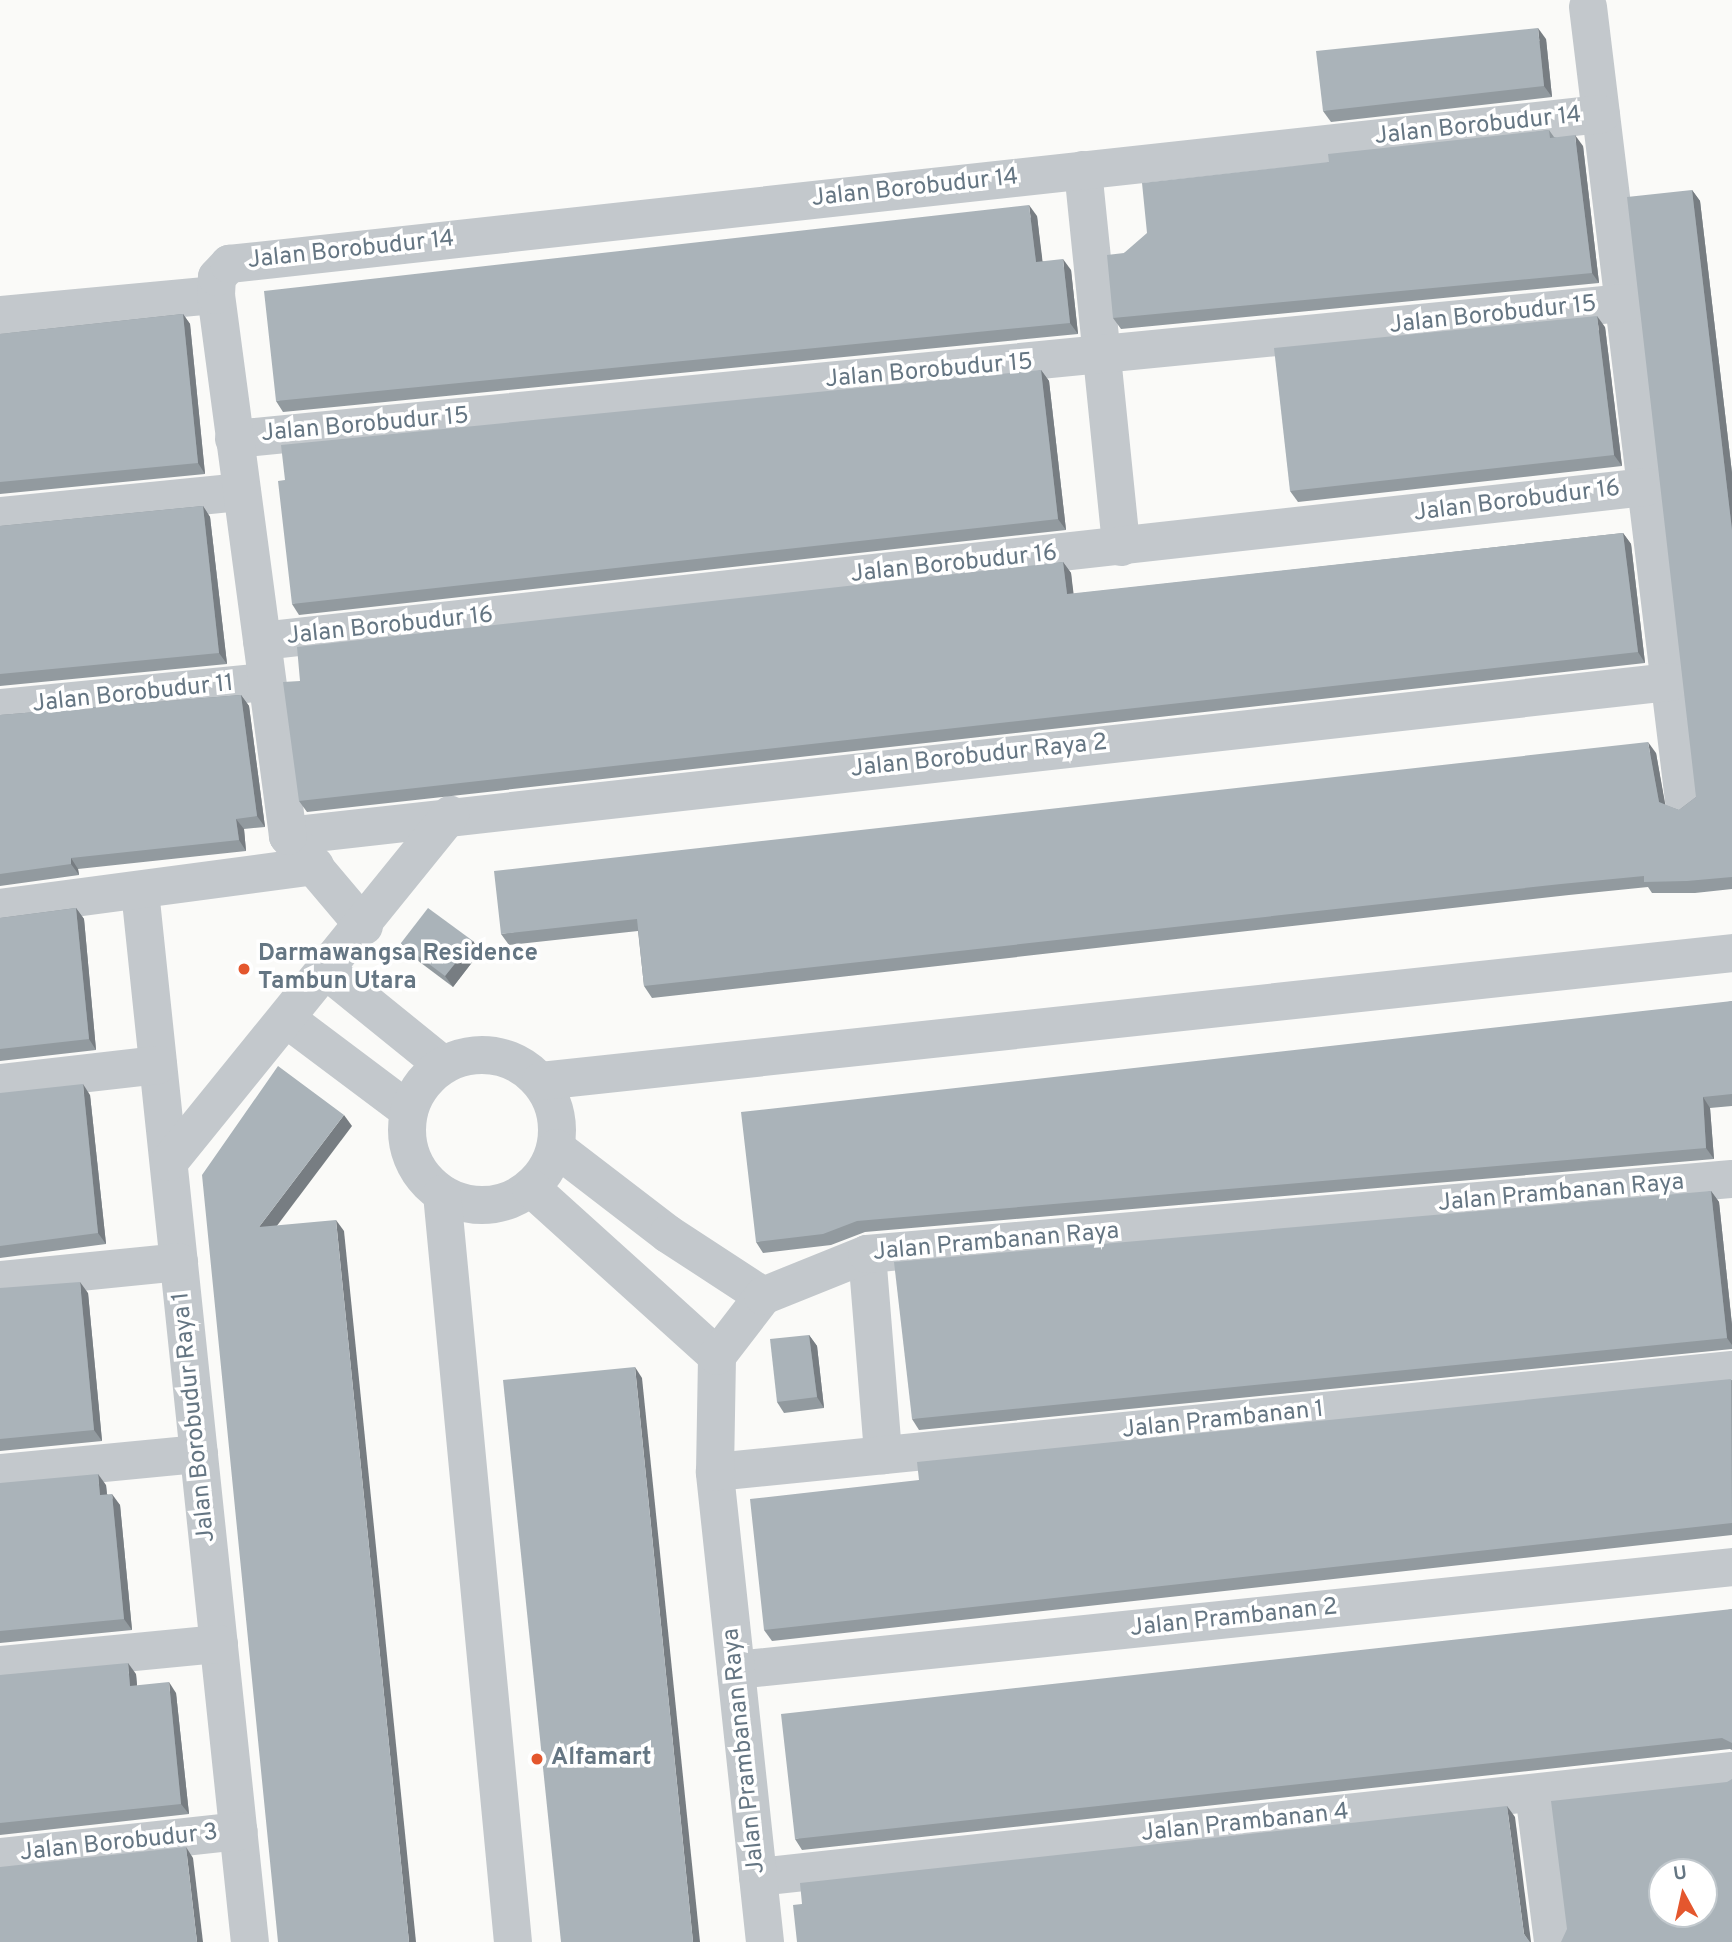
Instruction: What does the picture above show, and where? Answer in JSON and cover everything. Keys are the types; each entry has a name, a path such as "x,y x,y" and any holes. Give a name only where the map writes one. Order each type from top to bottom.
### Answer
{"street":[{"path":"1588,7 1684,800"},
{"name":"Jalan Borobudur 14","path":"0,315 222,280 1083,170 1601,114"},
{"path":"1083,170 1121,547"},
{"path":"222,280 234,439 288,836 364,926"},
{"name":"Jalan Borobudur 15","path":"234,439 1624,303"},
{"name":"Jalan Borobudur 16","path":"262,641 1646,487"},
{"path":"0,516 242,492"},
{"name":"Jalan Borobudur 11","path":"0,708 267,682"},
{"name":"Jalan Borobudur Raya 2","path":"288,836 450,815 1670,682"},
{"path":"169,1162 288,1020 450,815"},
{"path":"0,908 315,866"},
{"name":"Jalan Borobudur Raya 1","path":"140,891 250,1942"},
{"path":"541,1081 1732,953"},
{"path":"327,971 443,1065"},
{"path":"288,1020 409,1111"},
{"path":"442,1194 487,1205 531,1188 556,1148 558,1124 541,1081 506,1057 484,1054 443,1065 409,1111 411,1158 442,1194 513,1942"},
{"path":"0,1083 158,1065"},
{"path":"531,1188 717,1356 763,1296 668,1234 556,1148"},
{"name":"Jalan Prambanan Raya","path":"763,1296 867,1254 1732,1179"},
{"path":"867,1254 883,1455"},
{"path":"0,1280 179,1262"},
{"name":"Jalan Prambanan Raya","path":"717,1356 715,1472 765,1942"},
{"name":"Jalan Prambanan 1","path":"715,1472 1732,1370"},
{"path":"0,1472 199,1454"},
{"name":"Jalan Prambanan 2","path":"736,1670 1732,1567"},
{"path":"0,1665 219,1644"},
{"name":"Jalan Prambanan 4","path":"758,1877 1732,1771"},
{"path":"1534,1793 1553,1942"},
{"name":"Jalan Borobudur 3","path":"0,1857 239,1831"}],"building":[{"path":"1538,28 1544,86 1323,111 1316,51"},
{"path":"1549,130 1550,138 1575,135 1592,273 1113,318 1107,255 1124,253 1147,233 1142,183 1329,162 1328,154"},
{"path":"1692,190 1732,530 1732,877 1644,882 1644,876 1561,884 644,986 637,919 501,934 494,871 1648,742 1659,802 1679,810 1696,797 1627,197"},
{"path":"1029,205 1036,262 1063,259 1070,323 276,401 264,291"},
{"path":"183,314 198,463 0,482 0,334"},
{"path":"1597,316 1614,455 1290,491 1274,348"},
{"path":"1041,370 1058,519 292,604 278,481 285,480 281,445"},
{"path":"203,506 219,653 0,674 0,526"},
{"path":"1623,533 1638,652 299,801 283,682 300,681 297,647 1063,562 1067,594"},
{"path":"241,695 257,816 236,819 239,840 71,858 71,864 0,874 0,715"},
{"path":"76,908 89,1039 0,1049 0,918"},
{"path":"428,908 473,941 445,976 401,943"},
{"path":"1732,1001 1732,1094 1703,1097 1706,1148 857,1221 823,1234 756,1242 741,1112"},
{"path":"278,1066 344,1115 259,1227 336,1220 409,1942 278,1942 202,1175"},
{"path":"83,1084 98,1233 0,1246 0,1093"},
{"path":"1711,1191 1727,1338 912,1419 894,1262"},
{"path":"80,1282 94,1430 0,1439 0,1288"},
{"path":"809,1335 817,1397 777,1402 770,1339"},
{"path":"635,1367 693,1942 561,1942 503,1380"},
{"path":"1731,1379 1732,1523 764,1630 750,1499 919,1480 917,1462"},
{"path":"98,1474 100,1495 112,1494 124,1619 0,1631 0,1483"},
{"path":"1732,1609 1732,1743 1722,1738 795,1839 781,1714"},
{"path":"128,1663 130,1686 169,1682 181,1804 0,1823 0,1675"},
{"path":"1732,1779 1732,1942 1561,1942 1567,1929 1551,1801 1727,1782"},
{"path":"1507,1806 1524,1934 1530,1942 797,1942 793,1905 802,1904 800,1883"},
{"path":"186,1847 197,1942 0,1942 0,1867"}],"place":[{"name":"Darmawangsa Residence Tambun Utara","path":"244,969"},
{"name":"Alfamart","path":"537,1759"}]}
